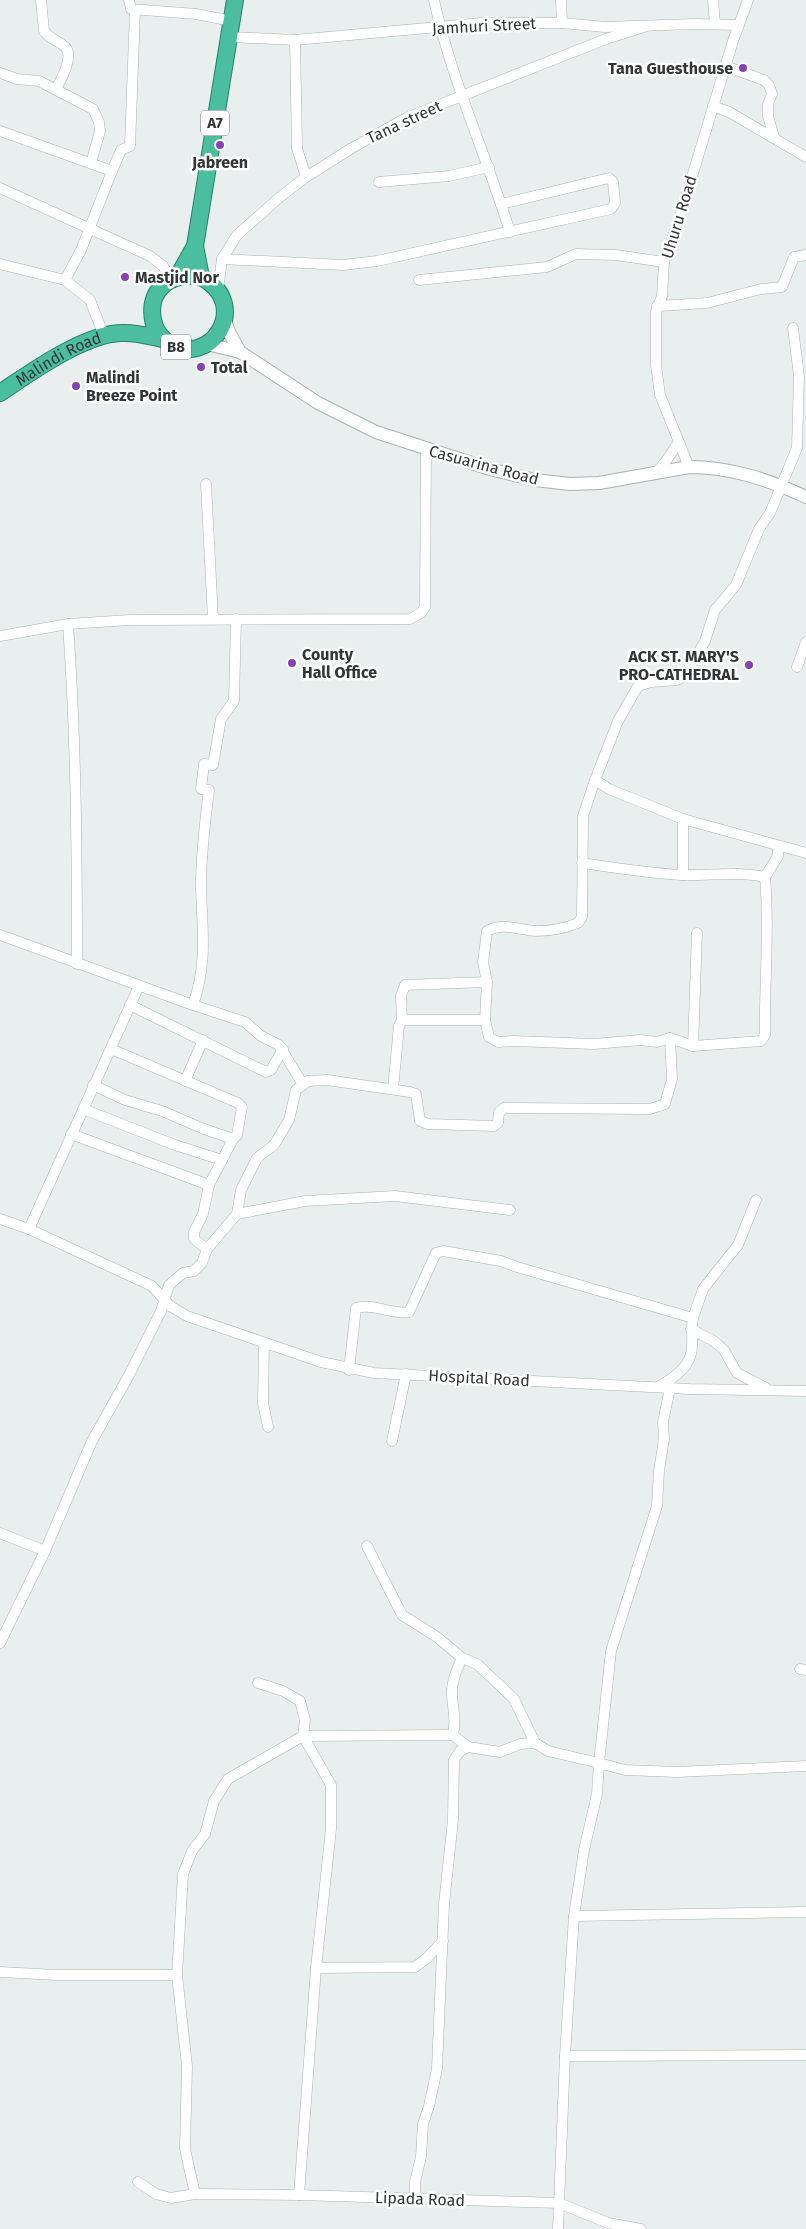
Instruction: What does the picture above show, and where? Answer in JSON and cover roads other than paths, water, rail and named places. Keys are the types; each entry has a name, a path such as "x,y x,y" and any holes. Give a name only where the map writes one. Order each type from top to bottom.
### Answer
{"highway":[{"name":"A7","path":"201,277 195,246 235,0"},
{"name":"A7","path":"175,278 195,246"},
{"path":"175,278 190,275 201,277 218,289 226,309 225,320"},
{"name":"B8","path":"175,278 160,288 153,300 151,314 154,328 163,339 173,346 184,349 196,348 207,344 219,334 225,320"},
{"name":"Malindi Road","path":"120,333 151,314"},
{"name":"Malindi Road","path":"0,393 45,364 104,336 120,333 141,334 163,339"}],"street":[{"path":"41,0 44,31 54,41 64,45 67,50 66,73 56,89"},
{"path":"65,280 81,250 121,150 130,146 135,10 130,8 129,0"},
{"path":"434,0 445,45 489,167 510,232"},
{"path":"561,0 562,23"},
{"path":"713,0 715,24"},
{"name":"Uhuru Road","path":"685,468 660,395 656,366 655,321 657,306 663,291 664,262 725,66 748,0"},
{"name":"Jamhuri Street","path":"135,10 196,14 231,29 295,40 482,23 562,23 605,27 739,25"},
{"name":"Tana street","path":"218,289 222,259 238,235 247,226 306,177 377,133 406,118 606,39 647,26"},
{"path":"605,27 606,39"},
{"path":"295,40 296,148 306,177"},
{"path":"725,66 764,80 769,85 772,94 768,104 768,116 774,137"},
{"path":"0,72 16,79 35,80 87,104 93,109 97,116 100,131 91,163"},
{"path":"713,106 774,137 806,157"},
{"path":"0,131 53,152 112,171"},
{"path":"379,182 449,176 489,167"},
{"path":"222,259 343,265 359,264 611,209 615,203 613,182 609,178 501,204"},
{"path":"0,188 157,260 175,278"},
{"path":"419,280 547,267 576,254 616,255 664,262"},
{"path":"657,306 707,303 782,287 794,257 806,255"},
{"path":"0,264 65,280 90,300 104,336"},
{"path":"225,320 240,352"},
{"path":"778,846 778,856 765,877 768,923 764,1038 756,1043 693,1046 670,1038 657,1042 640,1040 594,1044 498,1042 489,1037 485,1020 487,982 483,962 487,931 507,926 537,931 563,928 578,923 582,917 584,810 618,721 638,686 677,680 685,676 705,641 714,610 736,585 759,529 770,513 797,448 802,376 793,328"},
{"path":"207,344 240,352"},
{"name":"Casuarina Road","path":"240,352 277,378 326,407 376,432 426,449 536,480 570,484 599,483 685,468 704,467 750,475 806,497"},
{"path":"656,473 678,445 704,467"},
{"path":"0,636 68,624 213,619 410,619 421,613 425,607 426,449"},
{"path":"206,484 213,619"},
{"path":"193,1004 200,986 204,954 201,885 210,790 201,789 204,764 213,765 221,719 234,701 236,619"},
{"path":"68,624 72,681 77,832 77,964"},
{"path":"796,667 806,642"},
{"path":"595,780 683,820 806,853"},
{"path":"683,820 683,875"},
{"path":"582,863 635,871 683,875 751,874 765,877"},
{"path":"693,1046 697,932"},
{"path":"0,935 77,964 245,1022 283,1049 302,1083"},
{"path":"393,1089 399,1026 402,1020 401,996 405,985 487,982"},
{"path":"29,1230 139,986"},
{"path":"130,1005 266,1072 271,1070 283,1049"},
{"path":"402,1020 485,1020"},
{"path":"0,1642 45,1550 92,1441 128,1377 166,1301 169,1285 183,1273 194,1271 202,1263 207,1248 237,1214 241,1190 257,1158 274,1145 289,1120 296,1090 302,1083 308,1080 327,1080 416,1094 420,1121 428,1124 496,1126 499,1112 504,1108 650,1109 665,1104 672,1079 670,1038"},
{"path":"185,1081 203,1040"},
{"path":"111,1049 238,1102 242,1107 237,1135 233,1139 209,1185 202,1214 194,1235 194,1238 207,1248"},
{"path":"93,1086 233,1139"},
{"path":"82,1109 175,1145 222,1160"},
{"path":"71,1134 209,1185"},
{"path":"237,1214 305,1201 395,1196 510,1210"},
{"path":"658,1388 673,1379 690,1358 693,1318 703,1289 712,1275 738,1245 756,1200"},
{"name":"Hospital Road","path":"0,1219 29,1230 152,1286 176,1311 187,1316 349,1370 374,1374 406,1374 658,1388 806,1391"},
{"path":"349,1370 356,1308 409,1312 436,1253 443,1251 501,1261 693,1318"},
{"path":"691,1330 715,1342 724,1350 737,1373 770,1390"},
{"path":"264,1343 263,1403 268,1427"},
{"path":"392,1441 406,1374"},
{"path":"558,2229 564,2056 574,1916 584,1850 597,1794 611,1651 657,1506 659,1471 664,1439 663,1422 670,1388"},
{"path":"0,1533 45,1550"},
{"path":"367,1546 402,1615 437,1637 462,1658 477,1664 514,1699 535,1743 548,1751 625,1770 657,1772 806,1766"},
{"path":"453,1735 456,1721 452,1693 454,1675 462,1658"},
{"path":"258,1683 282,1691 300,1701 305,1720 303,1736 331,1786 331,1829 316,1968 299,2195"},
{"path":"195,2194 185,2149 187,2066 177,1976 183,1874 192,1851 206,1834 214,1801 228,1779 303,1736 453,1735 468,1747 500,1752 520,1744 535,1743"},
{"path":"415,2199 415,2182 421,2157 423,2124 430,2106 437,2069 445,1882 453,1820 454,1760 460,1751 468,1747"},
{"path":"574,1916 806,1912"},
{"path":"316,1968 415,1967 427,1958 443,1941"},
{"path":"0,1972 57,1975 177,1976"},
{"path":"564,2056 806,2055"},
{"name":"Lipada Road","path":"138,2182 156,2194 171,2198 195,2194 299,2195 559,2203 608,2223 641,2229"}],"place":[{"name":"Tana Guesthouse","path":"743,68"},
{"name":"Jabreen","path":"220,145"},
{"name":"Mastjid Nor","path":"125,277"},
{"name":"Total","path":"201,367"},
{"name":"Malindi Breeze Point","path":"76,386"},
{"name":"County Hall Office","path":"292,663"},
{"name":"ACK ST. MARY'S PRO-CATHEDRAL","path":"749,665"}]}
